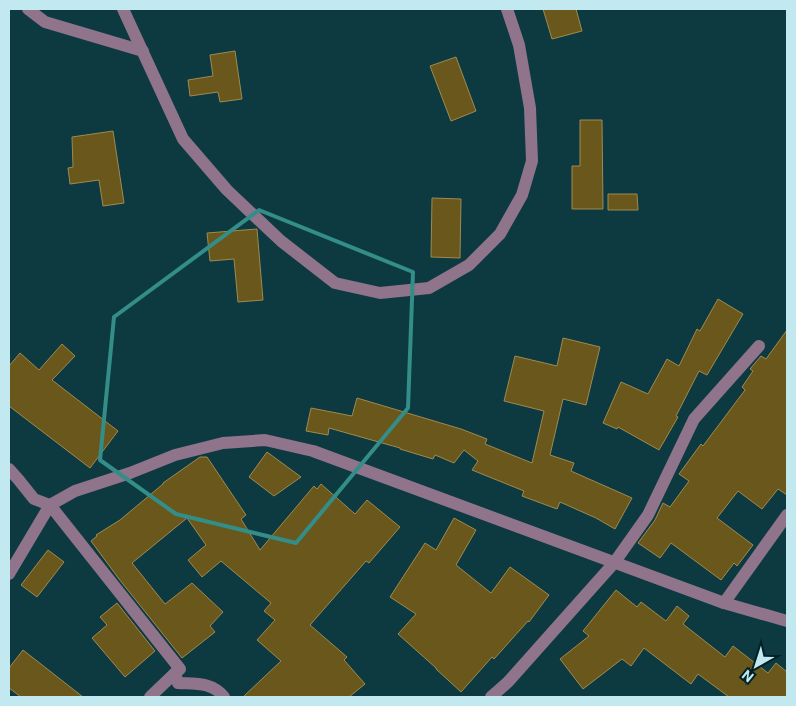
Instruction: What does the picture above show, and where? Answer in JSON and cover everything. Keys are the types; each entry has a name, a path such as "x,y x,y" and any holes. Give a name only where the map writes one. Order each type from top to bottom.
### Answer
{"street":[{"path":"28,9 45,22 142,51"},
{"path":"123,9 183,138 227,190 281,241 335,283 380,293 429,288 469,265 500,234 522,195 532,161 530,108 519,45 507,9"},
{"path":"491,697 508,682 614,563 648,515 694,419 759,346"},
{"path":"9,574 50,505 75,491 130,473 175,455 223,443 265,440 313,451 724,603 787,621"},
{"path":"9,469 34,499 50,505 180,669 150,697"},
{"path":"724,603 787,515"},
{"path":"175,673 178,684 206,684 219,691 224,697"}],"highlighted area":[{"path":"259,210 413,272 408,408 296,543 176,514 100,460 114,317"}],"building":[{"path":"543,9 576,9 582,31 552,39"},
{"path":"235,51 242,99 220,102 218,92 190,96 188,80 213,76 210,55"},
{"path":"456,57 476,111 451,121 430,66"},
{"path":"580,120 602,120 603,209 572,209 572,166 580,166"},
{"path":"113,131 124,203 103,206 99,180 70,184 68,168 73,167 72,137"},
{"path":"608,194 637,194 638,210 608,210"},
{"path":"432,198 461,199 460,258 431,257"},
{"path":"257,229 263,300 238,302 234,259 210,261 207,233"},
{"path":"718,299 743,314 707,375 699,371 676,416 678,417 659,450 618,427 617,429 603,423 621,382 648,394 667,359 679,366 697,329 700,331"},
{"path":"787,330 787,495 778,489 762,509 738,491 717,518 753,545 737,566 734,563 721,580 671,543 660,558 638,543 655,520 663,503 670,507 689,481 679,474 701,444 703,446 745,390 742,387 753,371 750,369 761,356 766,359"},
{"path":"563,338 600,347 586,405 563,399 550,455 574,463 571,471 632,498 615,529 596,518 560,502 557,509 522,496 524,491 472,470 478,461 464,450 454,463 435,455 433,459 329,428 328,435 306,431 311,408 352,416 357,398 461,429 487,439 485,444 532,463 544,411 504,401 515,356 557,366"},
{"path":"62,344 75,356 52,380 118,431 90,468 9,406 9,366 20,353 39,370"},
{"path":"267,452 301,477 274,496 249,477"},
{"path":"200,457 207,457 246,515 241,519 260,550 314,486 317,489 321,484 355,514 367,500 400,527 369,563 366,561 310,625 347,657 344,660 365,684 349,697 243,697 281,661 257,640 275,620 264,611 271,603 221,561 202,577 188,560 206,545 187,518 132,563 165,604 192,583 223,612 210,626 215,632 182,658 91,541 96,535 120,520 163,483"},
{"path":"454,518 476,530 456,565 491,593 510,567 549,595 529,622 494,659 492,657 461,692 398,634 416,614 390,597 425,543 436,550"},
{"path":"48,550 64,562 37,597 21,585"},
{"path":"616,590 637,607 641,602 666,621 677,606 689,616 683,624 725,657 733,646 768,673 776,663 787,672 787,697 729,697 698,674 691,684 644,648 631,666 622,659 583,689 560,659 589,636 583,631"},
{"path":"117,603 155,651 125,677 92,638 107,625 100,617"},
{"path":"23,650 83,697 21,697 9,688 9,668"}]}
